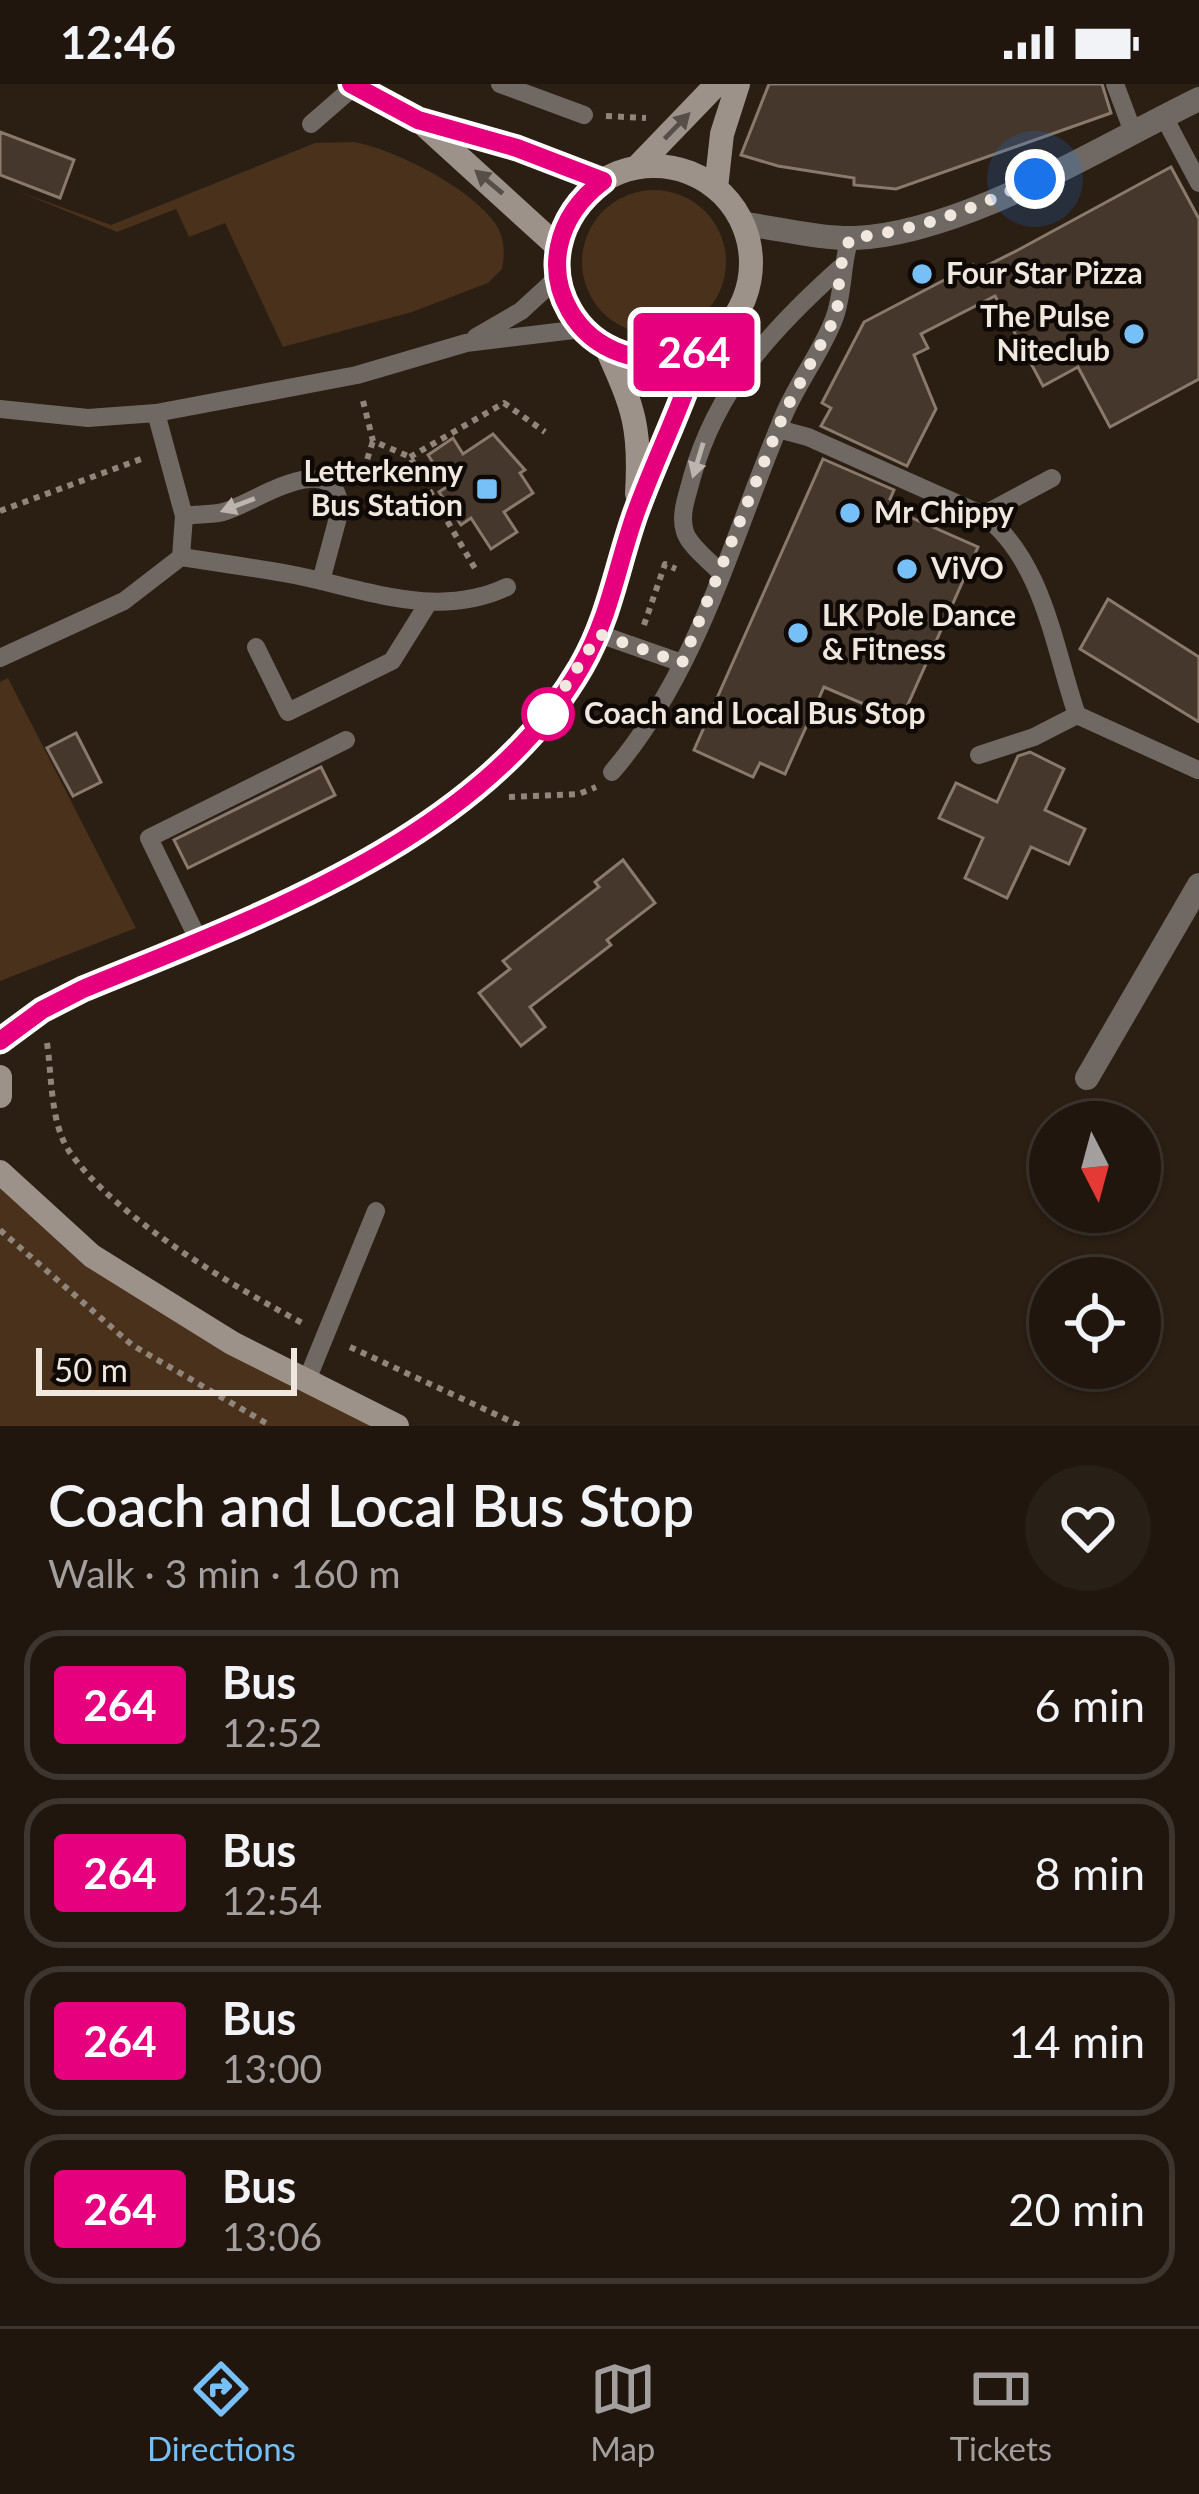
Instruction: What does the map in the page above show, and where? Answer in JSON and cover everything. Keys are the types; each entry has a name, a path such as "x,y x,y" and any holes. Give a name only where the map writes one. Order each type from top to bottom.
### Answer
{"main road":[{"path":"354,84 418,120 558,247"},
{"path":"637,167 676,168 716,188 744,224 752,251 748,292 722,334 700,350 662,361 634,359 607,349 582,329 568,310 557,277 558,247 572,211 603,181 637,167 717,84"},
{"path":"716,188 722,134 738,84"},
{"path":"418,120 517,148 603,181"},
{"path":"607,349 632,406 640,438 635,514"},
{"path":"0,1041 42,1010 366,862 465,798 545,718 599,634 618,584 635,514 700,350"},
{"path":"0,1077 0,1096"},
{"path":"0,1172 92,1256 232,1343 398,1426"}],"street":[{"path":"744,224 850,238 896,233 973,209 1199,100"},
{"path":"1087,1078 1199,885"}],"lane":[{"path":"311,124 354,84"},
{"path":"500,84 584,115"},
{"path":"1115,84 1133,132"},
{"path":"1164,116 1199,183"},
{"path":"612,772 650,728 682,663 778,429 837,314 840,268 850,238"},
{"path":"721,573 690,542 682,520 710,424 740,372 785,317 840,268"},
{"path":"466,343 521,311 557,277"},
{"path":"0,409 88,418 156,413 357,375 466,343 582,329"},
{"path":"156,413 184,516 182,557"},
{"path":"778,429 808,437 983,515 1005,531 1026,560 1076,716 1198,770"},
{"path":"184,516 223,512 298,478 327,485 339,498 321,581"},
{"path":"983,515 1052,478"},
{"path":"0,658 124,602 182,557 428,604 485,597 507,587"},
{"path":"256,647 288,712 392,661 428,604"},
{"path":"599,634 682,663"},
{"path":"979,755 1034,737 1076,716"},
{"path":"198,940 149,838 346,740"},
{"path":"307,1380 376,1210"}],"path":[{"path":"584,115 683,119"},
{"path":"339,498 364,478 373,440 357,375"},
{"path":"410,457 504,403 545,432"},
{"path":"373,440 410,457 474,560 485,597"},
{"path":"0,511 125,461 168,454"},
{"path":"637,647 664,564 680,571"},
{"path":"465,798 579,794 598,786 612,772"},
{"path":"42,1010 57,1117 68,1149 130,1214 261,1301 520,1426"},
{"path":"0,1230 132,1346 271,1426"}],"shaded area":[{"path":"354,142 410,162 468,196 498,228 502,269 488,283 412,312 283,347 225,223 189,237 176,209 117,232 17,191 111,225 315,143"},
{"path":"654,190 682,195 705,211 721,234 726,262 721,290 705,313 682,329 654,334 626,329 603,313 587,290 582,262 587,234 603,211 626,195"},
{"path":"8,678 136,928 0,981 0,682"},
{"path":"0,1172 37,1208 371,1426 0,1426"}],"building":[{"path":"769,84 1102,84 1111,113 896,189 854,185 854,178 741,155"},
{"path":"0,132 74,160 60,198 0,175"},
{"path":"1171,167 1199,219 1199,379 1110,427 1078,367 1043,386 995,296 921,334 928,348 914,355 936,409 907,466 821,426 831,408 822,403 864,322 973,265 976,271 1018,250"},
{"name":"Letterkenny Bus Station","path":"493,434 525,470 520,473 533,493 504,512 517,532 491,549 471,518 461,525 439,492 448,486 428,455 453,438 463,454"},
{"path":"823,459 894,490 890,499 905,505 901,513 978,547 901,720 824,687 785,774 760,763 753,777 694,750"},
{"path":"1108,599 1199,657 1199,722 1080,649"},
{"path":"76,733 101,782 73,796 47,748"},
{"path":"1030,752 1064,769 1045,810 1085,829 1069,864 1031,847 1007,898 965,878 983,838 939,818 956,783 997,802 1018,756"},
{"path":"321,767 335,795 188,868 174,840"},
{"path":"623,860 655,903 607,940 611,945 530,1007 545,1027 521,1046 479,993 510,969 503,961 599,887 595,882"}],"bus line":[{"name":"264","path":"0,1041 42,1010 83,989 366,862 413,836 465,798 528,738 565,692 599,634 618,584 635,514 700,350 662,361 634,359 607,349 568,310 556,267 563,228 586,193 603,181 481,136 418,120 351,84"}],"place":[{"name":"Four Star Pizza","path":"922,274"},
{"name":"The Pulse Niteclub","path":"1134,334"},
{"name":"Letterkenny Bus Station","path":"487,489"},
{"name":"Mr Chippy","path":"850,513"},
{"name":"ViVO","path":"907,569"},
{"name":"LK Pole Dance & Fitness","path":"798,633"},
{"name":"Coach and Local Bus Stop","path":"548,714"}],"route":[{"path":"548,714 545,718 599,634 682,663 785,411 837,314 840,268 850,238 896,233 973,209 1035,179"}]}
